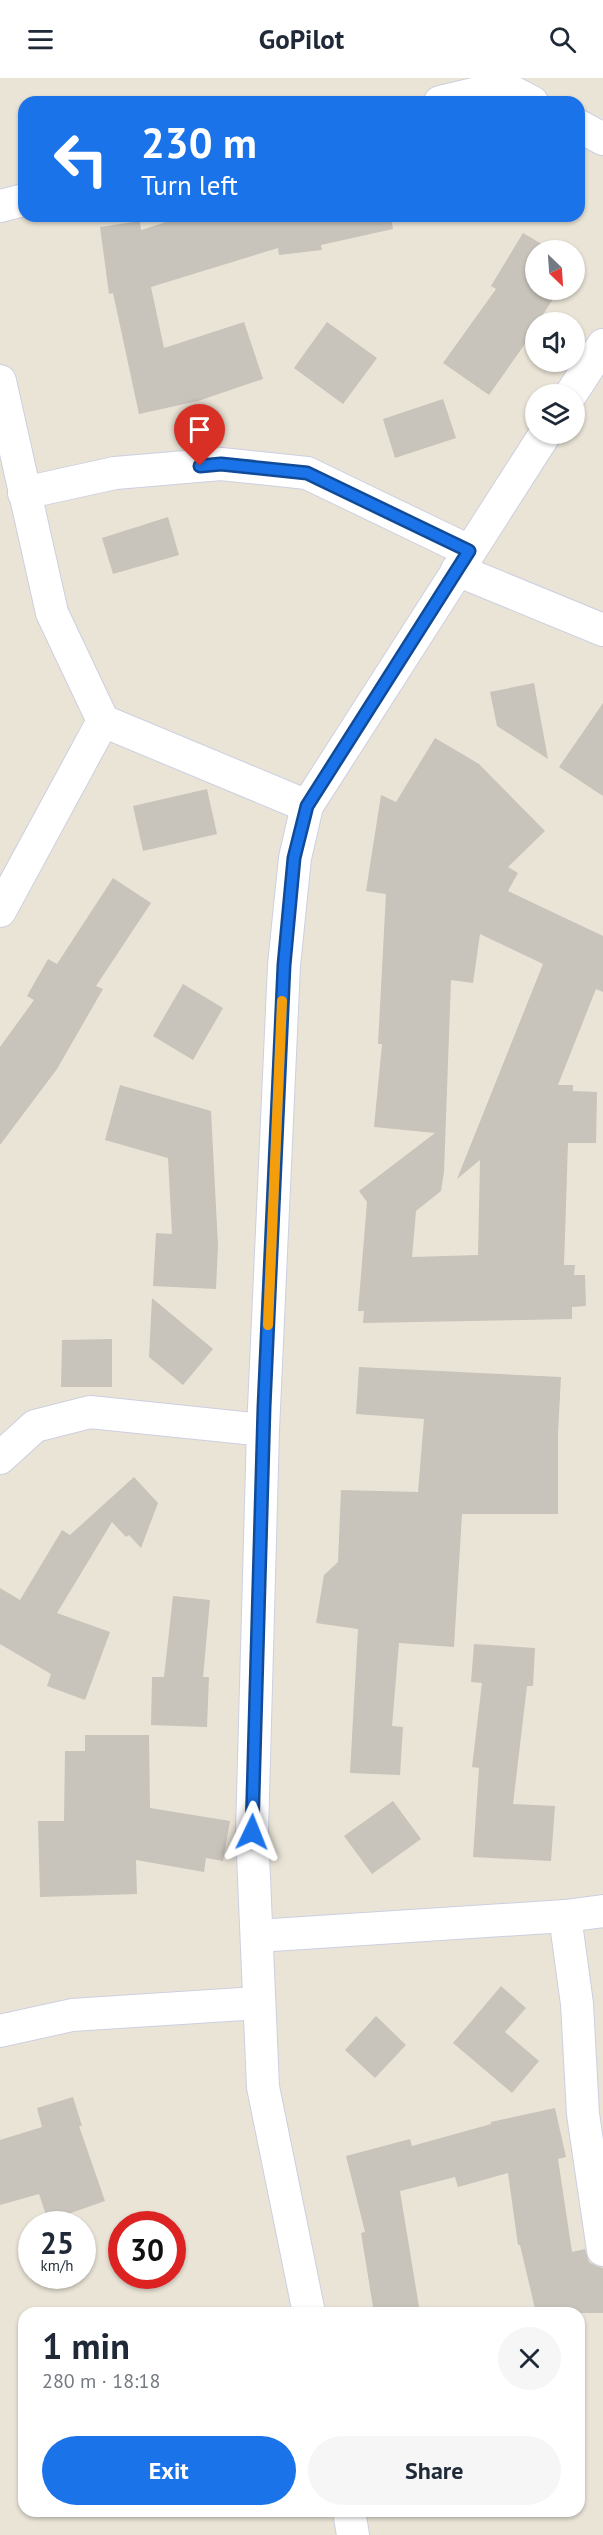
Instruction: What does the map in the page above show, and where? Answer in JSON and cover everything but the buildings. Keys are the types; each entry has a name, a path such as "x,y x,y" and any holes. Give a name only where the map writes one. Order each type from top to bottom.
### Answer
{"street":[{"path":"460,96 502,83 523,96"},
{"path":"585,129 603,139"},
{"path":"0,206 18,202"},
{"path":"578,384 603,345"},
{"path":"0,381 52,613 103,721 307,806"},
{"path":"308,2307 263,2086 252,1832 263,1430 284,965 294,858 307,806 539,444"},
{"path":"24,493 115,473 221,464 307,473 463,561 603,630"},
{"path":"0,911 103,721"},
{"path":"0,1458 35,1426 90,1412 263,1430"},
{"path":"257,1936 565,1916 603,1911"},
{"path":"565,1916 577,2004 583,2114 603,2250"},
{"path":"0,2031 72,2015 258,2003"},
{"path":"350,2517 353,2535"}],"slow traffic":[{"path":"268,1325 282,1001"}],"route":[{"path":"200,466 221,464 307,473 469,551 307,806 294,858 284,965 264,1407 252,1832"}]}
